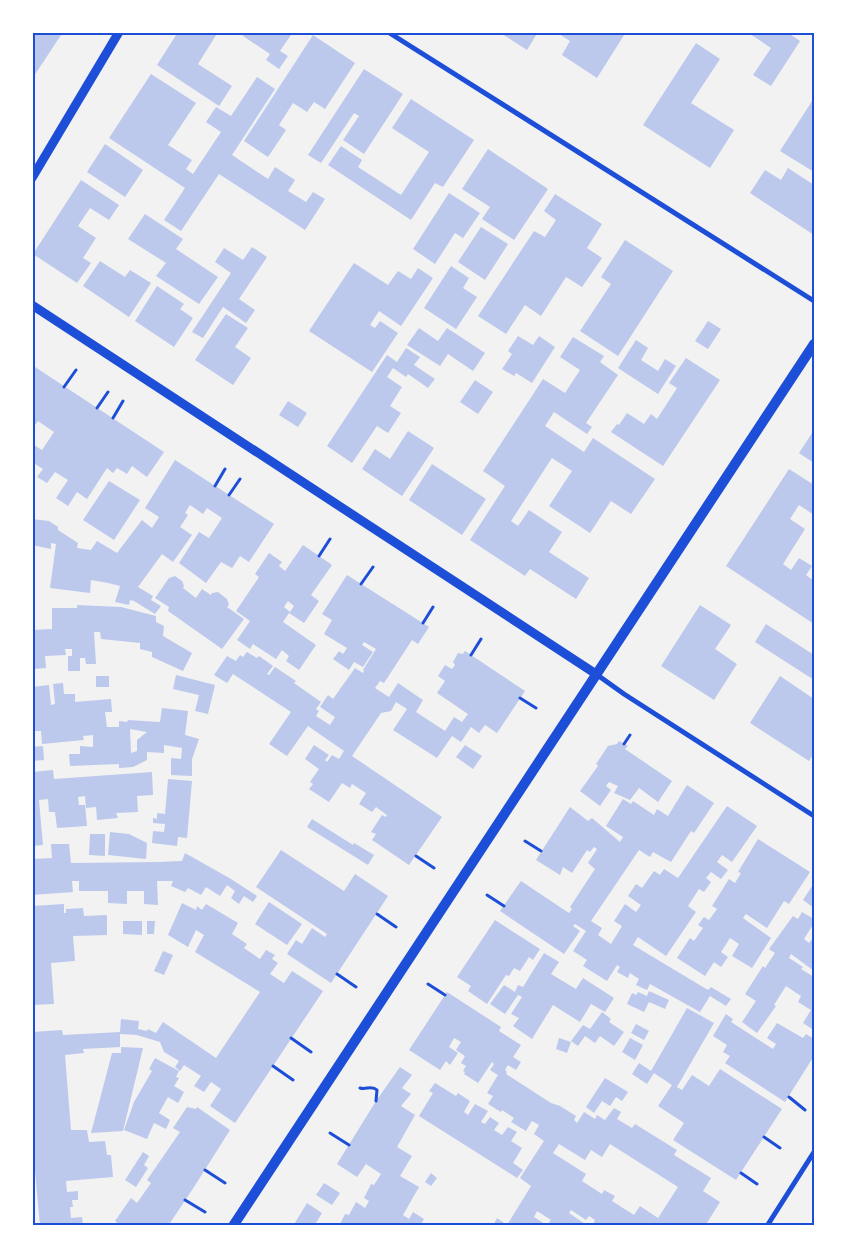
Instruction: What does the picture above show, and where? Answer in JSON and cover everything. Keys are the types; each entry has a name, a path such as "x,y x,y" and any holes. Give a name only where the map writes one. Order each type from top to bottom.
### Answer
{"main road":[{"path":"233,1226 814,344"}],"street":[{"path":"32,178 119,32"},
{"path":"388,32 814,301"},
{"path":"32,305 561,650 624,694 814,816"},
{"path":"767,1226 814,1152"}],"path":[{"path":"64,387 76,370"},
{"path":"97,408 108,392"},
{"path":"113,418 123,401"},
{"path":"215,486 225,469"},
{"path":"229,495 240,479"},
{"path":"319,556 330,539"},
{"path":"361,584 373,567"},
{"path":"423,623 433,607"},
{"path":"471,655 481,639"},
{"path":"520,698 536,708"},
{"path":"624,744 630,736"},
{"path":"524,841 541,851"},
{"path":"416,856 434,868"},
{"path":"488,895 504,906"},
{"path":"377,914 396,927"},
{"path":"337,974 356,987"},
{"path":"428,984 445,995"},
{"path":"291,1038 311,1052"},
{"path":"273,1066 293,1080"},
{"path":"360,1088 375,1088 377,1090 376,1101"},
{"path":"788,1097 805,1110"},
{"path":"330,1133 349,1145"},
{"path":"764,1137 780,1148"},
{"path":"205,1170 225,1183"},
{"path":"741,1173 757,1184"},
{"path":"186,1200 205,1212"}],"building":[{"path":"32,32 63,32 32,79"},
{"path":"178,32 218,32 198,64 232,86 219,106 157,65"},
{"path":"246,32 293,32 280,51 288,56 279,69 266,60 270,54 243,36"},
{"path":"499,32 538,32 527,50"},
{"path":"556,32 626,32 597,78 562,55 570,41"},
{"path":"747,32 787,32 800,41 771,86 753,75 771,48"},
{"path":"313,35 355,63 325,109 314,102 307,112 293,103 279,125 286,130 268,157 244,141"},
{"path":"696,43 720,59 691,103 734,130 710,168 643,125"},
{"path":"364,69 403,94 364,154 343,140 359,116 354,113 321,163 308,155"},
{"path":"151,74 196,103 168,145 192,160 186,169 193,174 221,132 206,122 216,107 231,116 257,77 275,89 232,155 268,179 275,167 295,180 288,191 306,202 313,192 325,199 305,230 219,174 181,231 164,220 185,188 109,138"},
{"path":"814,98 814,172 780,151"},
{"path":"411,99 474,140 443,187 435,183 411,220 328,165 341,146 362,160 358,167 401,195 429,152 392,128"},
{"path":"105,144 143,170 125,197 87,172"},
{"path":"488,149 548,189 514,240 482,219 490,207 462,189"},
{"path":"788,168 814,185 814,235 750,193 765,170 781,180"},
{"path":"81,180 119,205 109,220 90,208 78,226 96,238 83,258 91,263 77,283 33,254"},
{"path":"449,193 480,213 463,238 455,233 435,264 413,249"},
{"path":"555,194 602,224 587,248 602,258 582,287 566,277 541,316 525,305 506,334 478,316 534,231 545,237 556,220 544,211"},
{"path":"145,214 183,239 176,249 218,277 199,304 156,276 166,263 128,239"},
{"path":"481,227 508,244 485,280 458,262"},
{"path":"625,240 673,271 618,356 580,331 611,284 601,277"},
{"path":"252,247 267,257 239,299 255,310 246,323 223,307 203,338 192,332 231,273 215,262 224,248 243,260"},
{"path":"100,261 125,277 130,270 151,283 129,317 83,286"},
{"path":"354,263 388,285 398,271 411,279 418,268 433,278 401,326 379,311 370,325 375,328 380,321 398,333 372,372 309,331"},
{"path":"451,266 469,278 463,288 477,297 456,329 424,308"},
{"path":"157,286 184,304 180,309 193,318 174,347 135,321"},
{"path":"226,314 248,328 235,347 251,358 233,385 195,360"},
{"path":"708,321 721,329 708,349 695,341"},
{"path":"419,328 438,341 447,328 485,353 473,371 448,354 440,366 407,345"},
{"path":"518,336 533,345 539,336 555,347 532,383 516,373 514,376 502,369 512,354 508,351"},
{"path":"573,337 604,356 600,362 618,375 586,423 592,427 587,434 554,412 545,426 584,452 593,438 655,479 631,514 611,501 590,533 549,506 572,471 552,458 511,521 518,526 529,510 562,532 549,552 589,578 576,599 530,569 525,576 470,540 505,486 483,471 543,379 565,393 580,370 560,357"},
{"path":"636,340 648,348 641,360 658,371 665,359 676,366 658,394 618,368"},
{"path":"406,348 420,357 414,365 435,379 428,388 408,374 406,377 393,368 387,377 402,387 390,406 401,413 388,433 377,426 352,463 327,446 387,355 397,362"},
{"path":"686,358 720,380 663,466 611,432 617,424 619,425 627,413 644,424 651,414 657,419 677,388 669,383"},
{"path":"32,365 164,452 147,477 132,466 127,474 117,468 113,473 107,468 87,499 77,492 68,506 56,498 68,480 55,472 47,483 37,477 43,469 32,462 32,444 42,450 54,432 38,421 32,429"},
{"path":"475,380 493,392 478,414 460,402"},
{"path":"288,401 307,413 298,427 279,415"},
{"path":"814,430 814,463 799,453"},
{"path":"408,431 434,448 402,496 362,469 375,449 390,459"},
{"path":"175,460 274,524 249,562 240,556 232,568 221,562 206,583 179,563 199,532 209,538 222,518 207,508 203,514 190,505 185,513 188,515 180,527 192,535 173,562 162,554 138,587 153,596 151,600 161,606 155,614 134,601 130,600 129,605 115,602 120,586 108,583 91,580 90,593 50,588 56,544 51,543 51,549 32,545 32,519 49,521 58,527 58,530 78,543 77,548 91,550 97,541 117,553 142,520 152,528 159,517 145,508"},
{"path":"432,464 486,499 462,535 409,500"},
{"path":"789,469 814,485 814,515 799,505 790,519 805,529 783,564 791,570 799,558 812,566 806,575 814,581 814,624 726,566"},
{"path":"109,481 140,500 114,540 83,520"},
{"path":"303,545 332,565 311,595 319,601 304,623 289,613 283,622 316,645 299,670 286,661 289,656 282,650 276,659 253,644 250,649 237,640 250,621 236,611 259,577 255,574 269,553 282,562 279,566 285,571","holes":["288,601 294,606 290,612 284,607"]},
{"path":"347,575 429,627 418,644 412,640 384,683 380,681 375,688 389,697 398,683 423,700 416,712 445,731 454,717 462,722 468,714 437,693 445,681 438,676 445,665 452,669 455,665 453,662 458,653 463,654 465,651 525,691 497,733 485,725 479,733 471,727 461,742 452,736 437,758 393,730 407,709 396,702 391,711 381,713 352,756 442,817 409,865 372,840 376,834 371,832 382,815 386,817 387,815 376,807 372,812 359,804 366,793 352,784 350,788 342,783 329,802 309,789 313,784 310,782 319,769 305,759 314,745 329,755 325,760 327,762 332,755 339,759 344,751 308,726 287,756 269,744 291,712 233,674 227,683 214,675 227,656 236,661 240,655 243,657 247,652 257,658 259,656 273,666 267,674 269,675 275,667 296,681 294,683 321,702 316,709 319,711 316,716 330,725 335,717 320,707 328,695 333,699 355,668 363,673 376,649 364,642 362,645 373,652 363,667 354,662 349,670 333,659 339,651 343,654 347,648 324,634 332,620 322,614"},
{"path":"175,576 182,581 183,588 196,598 202,589 211,595 218,592 227,599 229,605 227,607 244,619 222,649 168,611 169,607 155,598 169,578"},
{"path":"77,605 121,607 156,616 156,622 164,626 163,636 192,653 183,671 152,657 152,652 140,649 140,643 101,639 100,632 94,632 96,664 86,664 85,658 80,658 80,671 68,671 68,656 72,656 72,649 65,649 66,655 45,656 46,668 32,669 32,630 52,629 52,608 77,608"},
{"path":"700,605 731,625 715,649 737,664 714,700 661,666"},
{"path":"766,624 814,655 814,680 755,642"},
{"path":"176,675 215,685 208,714 195,711 199,695 173,689"},
{"path":"96,676 109,676 109,687 96,687"},
{"path":"780,676 814,699 814,753 809,761 750,723"},
{"path":"63,683 64,694 75,694 75,702 111,699 112,712 105,712 107,727 119,727 119,721 127,722 128,720 160,722 162,708 188,711 185,735 199,739 192,759 192,776 171,775 171,758 181,759 182,748 164,745 164,753 147,752 147,760 133,767 119,768 119,764 70,766 69,754 80,754 80,746 93,747 93,735 83,736 84,740 42,744 41,731 32,731 32,687 49,685 51,705 55,704 53,684","holes":["130,729 147,732 137,740 137,751 131,753"]},
{"path":"619,741 628,746 625,749 672,781 658,802 639,788 630,800 614,793 618,786 609,782 606,786 611,790 600,806 580,791 598,766 596,764 608,746 617,744"},
{"path":"465,745 482,756 473,769 456,757"},
{"path":"43,746 44,760 32,761 32,747"},
{"path":"53,770 54,779 152,772 153,795 137,796 138,812 116,813 118,818 97,820 96,807 86,808 85,796 78,797 79,805 85,805 87,826 57,828 55,812 49,812 48,799 39,800 43,845 32,846 32,772"},
{"path":"168,779 192,781 187,838 178,837 177,846 152,843 153,831 164,832 165,824 153,823 153,818 157,819 157,813 165,814"},
{"path":"687,785 714,803 694,833 691,831 671,862 653,852 650,857 639,850 591,921 602,928 598,935 611,944 622,926 614,921 625,904 636,912 641,905 628,896 636,884 642,888 654,871 660,875 664,869 678,878 727,806 757,826 732,862 722,855 717,862 728,870 721,879 711,872 706,878 711,882 704,892 699,889 688,906 696,912 666,956 638,937 633,945 708,990 711,987 731,999 726,1006 710,996 700,1012 650,984 647,990 636,985 639,979 630,973 628,978 617,972 620,967 617,965 607,981 583,966 587,960 573,951 586,931 575,924 573,926 580,931 564,954 500,911 521,881 569,913 572,909 570,907 595,869 588,863 597,849 594,847 590,852 587,850 572,873 563,867 560,875 536,860 570,807 588,821 592,818 620,842 623,837 606,826 623,799 631,804 633,801 654,815 657,809 668,816"},
{"path":"312,819 353,845 354,843 374,855 368,865 307,827"},
{"path":"110,832 129,834 147,843 146,859 108,855"},
{"path":"90,834 105,834 105,856 89,855"},
{"path":"758,839 810,872 789,904 784,901 767,928 746,914 743,918 771,938 752,968 732,956 739,944 730,938 721,952 728,957 721,967 714,962 705,976 677,958 690,938 694,941 703,928 698,925 704,917 709,920 717,909 712,906 729,879 735,883 741,873 738,872"},
{"path":"51,844 69,844 71,863 182,861 185,853 257,896 253,902 244,896 239,904 231,898 235,891 227,885 220,896 206,887 201,895 188,888 185,892 171,886 173,881 157,881 158,905 144,904 144,891 127,891 127,904 108,903 108,891 79,891 79,881 72,881 73,892 32,895 32,859 52,858"},
{"path":"281,850 344,891 355,874 388,896 331,983 287,954 296,940 302,944 312,928 325,937 327,934 256,887"},
{"path":"814,883 814,908 803,900"},
{"path":"269,902 302,924 287,945 255,924"},
{"path":"182,903 196,910 197,906 202,910 206,904 238,923 232,934 247,944 244,948 260,959 266,950 275,955 272,959 278,963 270,974 284,983 292,971 323,991 235,1123 210,1106 221,1089 211,1082 204,1092 194,1086 201,1076 184,1065 180,1071 175,1067 179,1061 164,1052 160,1042 137,1035 120,1034 120,1047 83,1049 84,1053 65,1055 71,1130 87,1130 89,1142 105,1141 107,1155 111,1155 113,1177 66,1181 67,1192 78,1191 78,1200 72,1200 73,1207 70,1207 71,1218 82,1217 83,1226 40,1226 32,1137 32,1032 62,1030 63,1035 120,1032 121,1019 139,1021 138,1029 147,1031 148,1029 156,1033 163,1022 216,1058 260,992 195,952 204,935 196,930 188,947 168,935"},
{"path":"64,904 64,913 66,913 66,909 83,908 84,916 107,915 107,935 73,936 75,961 51,963 54,1004 32,1005 32,906"},
{"path":"802,912 814,919 814,923 804,939 809,943 814,937 814,971 791,954 789,958 814,977 814,1025 812,1029 803,1023 811,1010 798,1002 801,996 786,986 774,1005 776,1006 757,1033 742,1022 756,1001 745,994 763,966 765,968 775,953 769,949 793,916 798,919"},
{"path":"495,920 540,949 533,960 529,957 520,971 514,968 509,976 506,975 487,1004 468,991 471,986 457,977"},
{"path":"123,921 142,921 142,935 123,934"},
{"path":"147,921 155,921 154,934 147,934"},
{"path":"163,951 173,955 164,975 154,971"},
{"path":"544,953 559,962 551,974 576,989 583,978 614,998 605,1012 591,1004 580,1022 553,1005 532,1039 513,1026 519,1018 511,1014 522,997 518,995 505,1014 490,1004 504,985 515,992 518,985 523,987"},
{"path":"649,991 669,1000 665,1009 649,1002 644,1012 627,1004 632,993 636,995 638,992 647,996"},
{"path":"447,992 501,1027 499,1031 521,1045 513,1057 521,1062 516,1070 508,1065 505,1070 506,1074 551,1103 576,1116 574,1120 577,1123 584,1112 595,1119 597,1115 605,1120 614,1108 621,1112 617,1119 632,1128 635,1124 677,1150 674,1155 711,1178 703,1191 720,1202 705,1226 592,1226 595,1220 589,1216 586,1220 571,1210 569,1213 588,1226 555,1226 549,1222 551,1220 537,1211 534,1217 545,1224 544,1226 493,1226 497,1218 507,1225 531,1186 520,1178 544,1141 534,1134 539,1125 532,1121 526,1131 511,1122 514,1118 488,1104 493,1096 487,1093 498,1075 490,1070 494,1064 492,1062 478,1083 464,1074 465,1072 463,1071 466,1066 461,1063 465,1056 456,1050 461,1042 454,1038 449,1047 458,1053 450,1065 446,1061 440,1070 409,1050","holes":["559,1144 585,1160 591,1150 602,1157 610,1144 678,1187 658,1218 640,1206 634,1215 612,1201 615,1196 604,1190 602,1194 582,1181 586,1174 553,1153"]},
{"path":"687,1008 714,1023 677,1087 682,1090 692,1075 709,1086 720,1069 782,1109 736,1180 673,1140 684,1123 658,1106 672,1085 654,1073 647,1084 632,1074 639,1063 651,1071"},
{"path":"602,1012 611,1019 609,1022 624,1032 614,1046 600,1036 595,1043 585,1036 578,1046 571,1041 583,1025 590,1029"},
{"path":"726,1014 733,1019 731,1022 773,1049 776,1044 767,1038 777,1023 803,1038 806,1034 814,1039 814,1056 785,1102 725,1063 730,1056 723,1052 727,1045 713,1036"},
{"path":"636,1024 649,1031 644,1040 631,1033"},
{"path":"559,1038 571,1042 567,1053 556,1049"},
{"path":"630,1038 643,1045 635,1060 622,1052"},
{"path":"121,1047 143,1048 123,1131 91,1133 112,1053 121,1053"},
{"path":"155,1058 179,1071 176,1077 179,1078 174,1086 184,1092 178,1103 168,1097 159,1113 170,1120 166,1129 154,1123 147,1139 124,1130 134,1102 152,1071 149,1069"},
{"path":"400,1067 412,1075 402,1088 411,1094 401,1106 415,1115 397,1147 412,1156 400,1176 419,1187 403,1215 409,1219 413,1212 424,1219 420,1226 339,1226 345,1214 349,1215 356,1202 365,1208 369,1201 364,1198 371,1184 374,1185 381,1174 366,1164 357,1177 337,1164 376,1101"},
{"path":"605,1078 628,1092 622,1101 616,1097 610,1106 602,1101 594,1113 586,1107"},
{"path":"435,1083 456,1096 458,1093 470,1101 464,1112 468,1115 475,1104 488,1111 481,1122 485,1124 490,1117 499,1123 494,1130 502,1135 508,1127 517,1132 511,1141 522,1148 513,1163 523,1170 517,1178 419,1116 433,1093 429,1091"},
{"path":"187,1107 196,1109 197,1107 230,1130 168,1226 121,1226 115,1221 131,1198 137,1203 151,1183 147,1180 180,1132 173,1128"},
{"path":"143,1152 149,1156 144,1165 148,1168 136,1187 125,1180"},
{"path":"431,1173 437,1178 431,1186 425,1182"},
{"path":"324,1183 340,1193 332,1205 316,1195"},
{"path":"307,1203 322,1213 314,1226 293,1226"}]}
